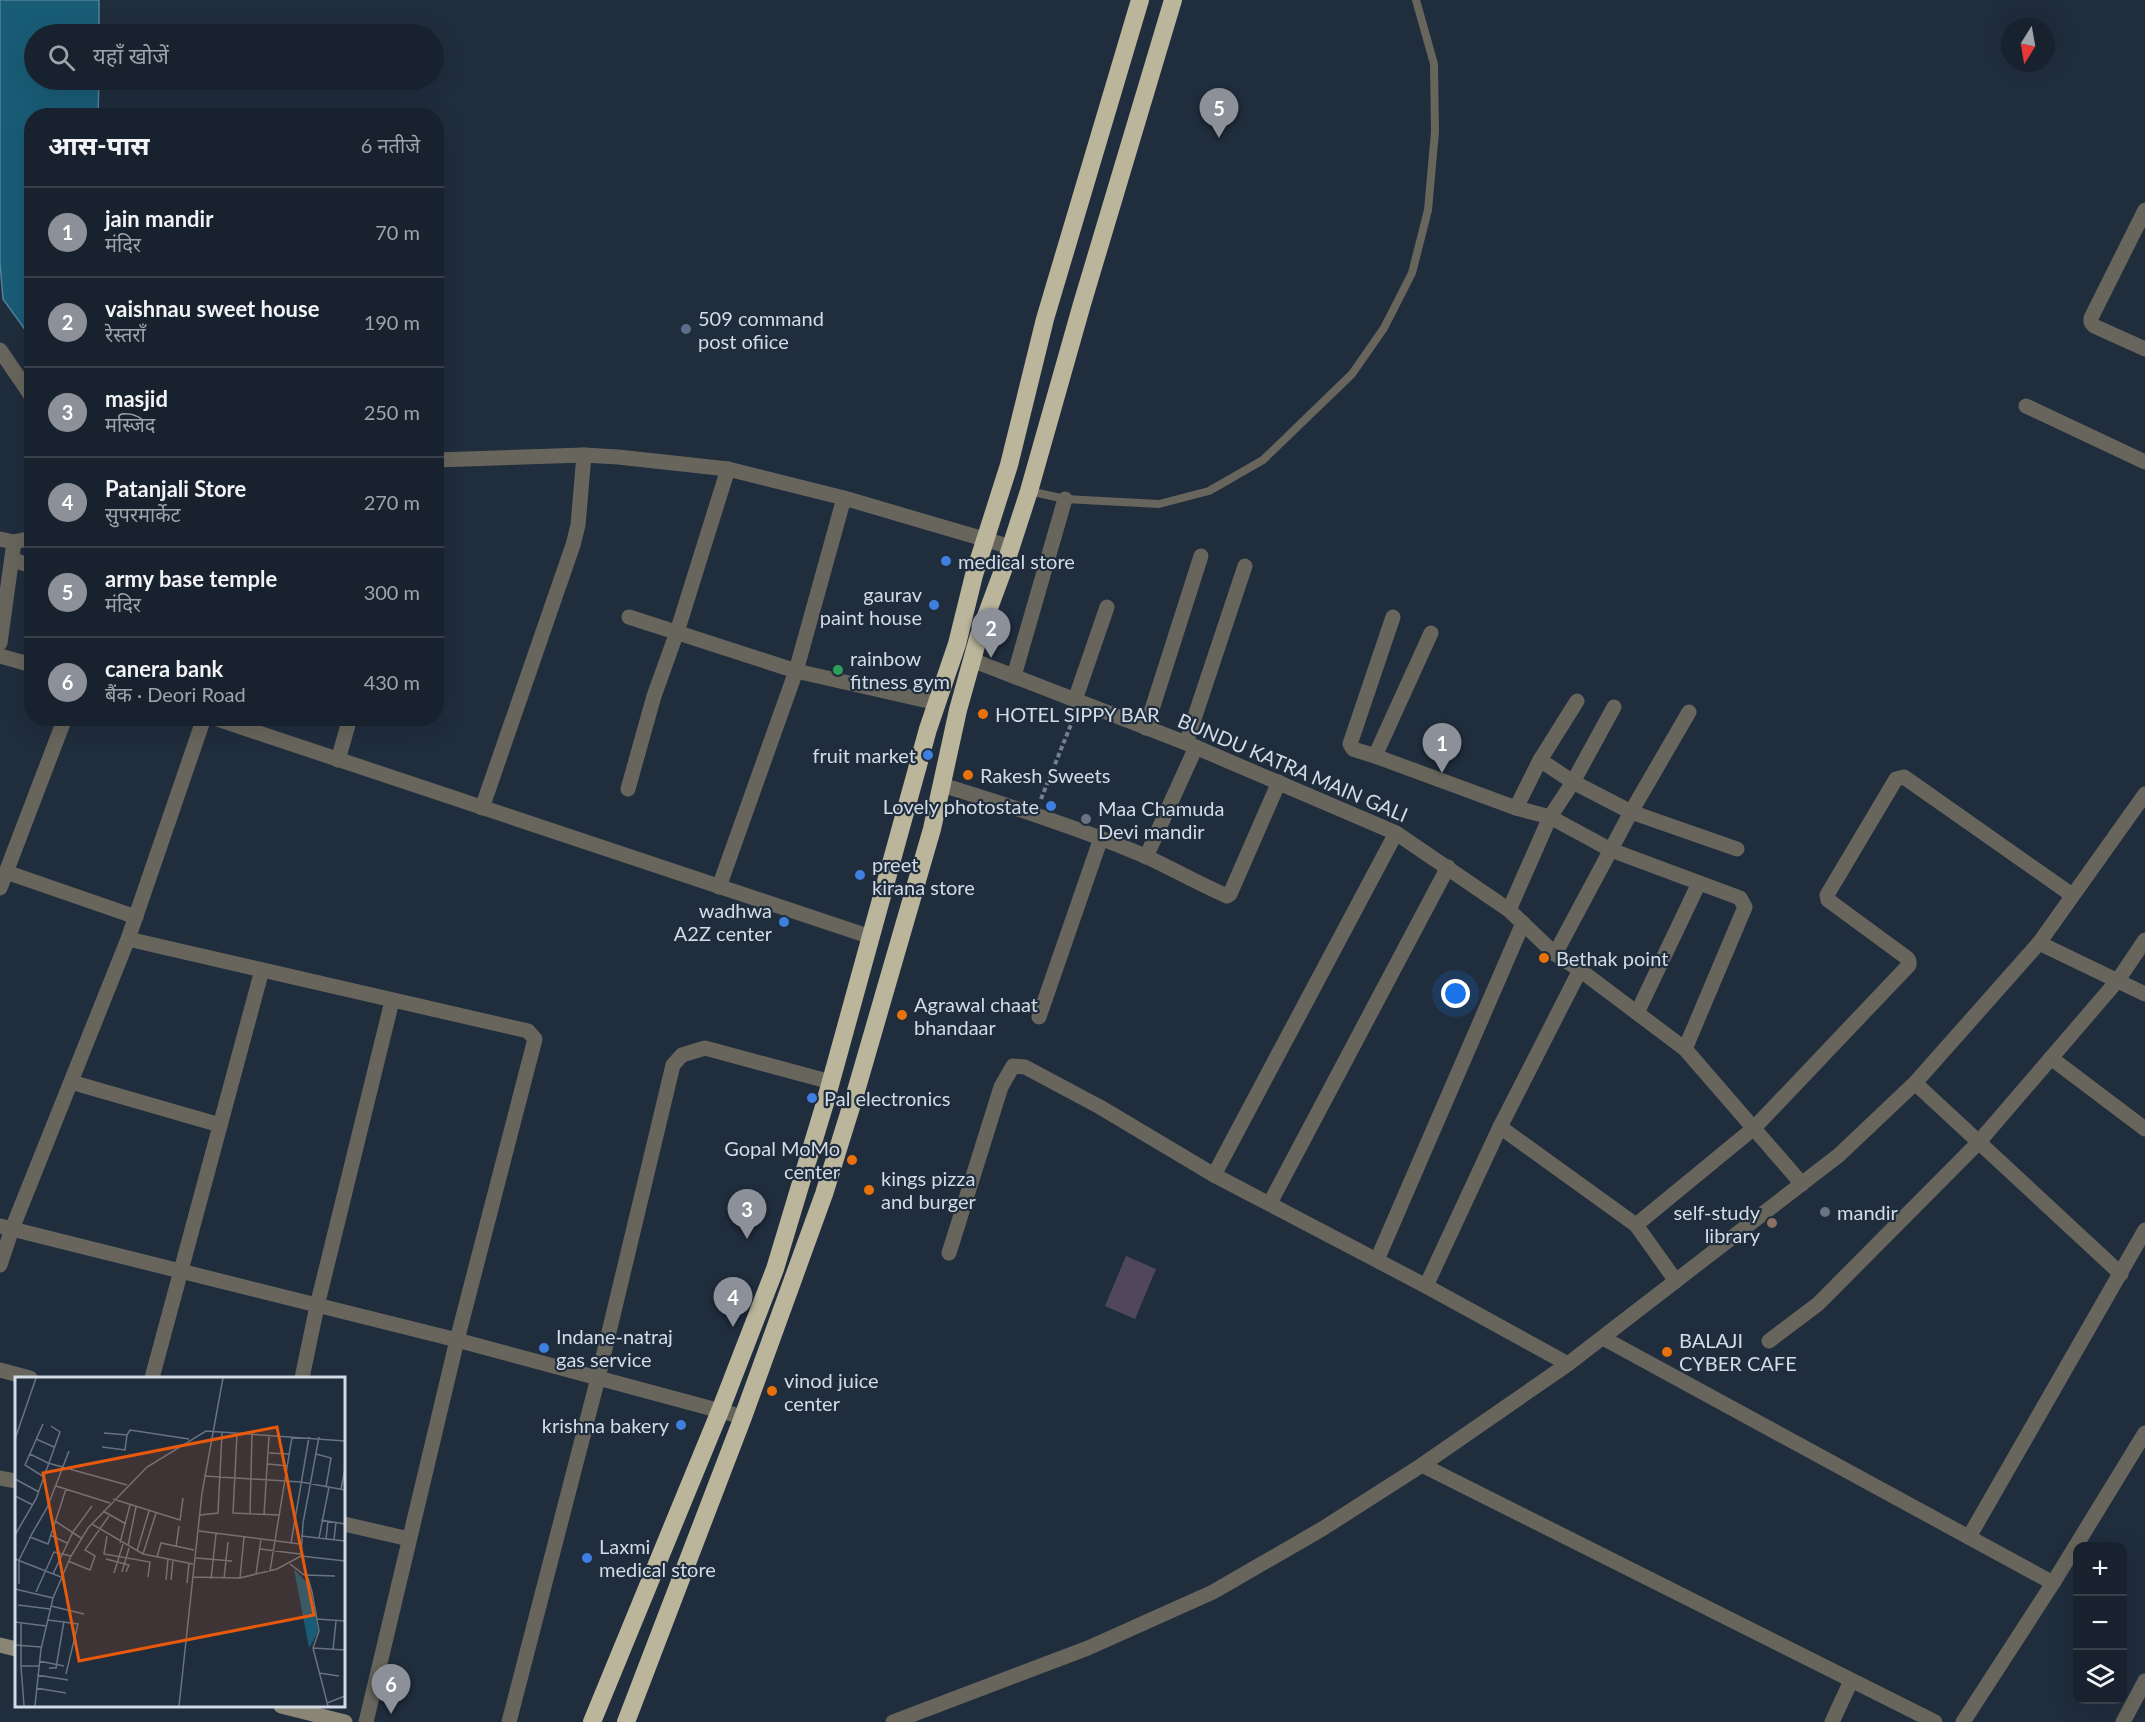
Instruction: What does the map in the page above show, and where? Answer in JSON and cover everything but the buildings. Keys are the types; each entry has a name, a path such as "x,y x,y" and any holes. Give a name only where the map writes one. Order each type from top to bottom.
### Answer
{"highway":[{"path":"592,1722 776,1269 831,1082 925,740 957,644 984,540 1009,465 1046,319 1140,0"},
{"path":"626,1722 743,1417 831,1171 932,829 958,710 979,635 1029,492 1082,304 1173,0"}],"street":[{"path":"2145,210 2091,322 2094,326 2145,349"},
{"path":"0,350 8,370 24,387"},
{"path":"2026,406 2145,462"},
{"path":"444,463 584,455 728,469 844,498 1011,547"},
{"path":"482,808 573,545 578,525 584,455"},
{"path":"627,789 654,696 677,632 728,469"},
{"path":"719,887 796,671 844,498"},
{"path":"1014,676 1065,499"},
{"path":"0,643 13,560 7,540 24,539"},
{"path":"1146,728 1201,556"},
{"path":"13,560 24,563"},
{"path":"1146,857 1191,745 1245,566"},
{"path":"1077,701 1107,607"},
{"path":"629,617 796,671 937,703"},
{"path":"1393,617 1350,744 1353,749 1516,808 1550,817 1611,850 1740,898 1745,907 1685,1049"},
{"path":"1375,756 1431,633"},
{"path":"0,656 24,663"},
{"name":"BUNDU KATRA MAIN GALI","path":"972,660 1191,745 1396,833 1509,910 1555,954 1580,969 1685,1049 1802,1184"},
{"path":"1516,808 1540,760 1577,701"},
{"path":"1509,910 1550,817 1614,707"},
{"path":"1555,954 1631,812 1689,712"},
{"path":"0,888 6,862 62,726"},
{"path":"0,1265 6,1228 71,1082 128,939 201,726"},
{"path":"238,726 871,937"},
{"path":"338,760 348,726"},
{"path":"1540,760 1572,782 1631,812 1737,849"},
{"path":"1636,1225 1754,1128 1909,965 1907,958 1828,900 1827,895 1896,779 1904,777 2072,895"},
{"path":"942,784 1101,838 1227,896 1230,894 1279,782"},
{"path":"893,1722 1088,1648 1213,1592 1322,1529 1422,1466 1568,1364 1839,1155 1915,1083 2039,943 2145,794"},
{"path":"1214,1175 1396,833"},
{"path":"1039,1017 1101,838"},
{"path":"6,862 136,917"},
{"path":"1270,1203 1448,867"},
{"path":"1637,1013 1699,883"},
{"path":"1377,1260 1523,923"},
{"path":"128,939 528,1031 535,1039 457,1340 366,1722"},
{"path":"1768,1341 1818,1304 1978,1143 2118,980 2145,940"},
{"path":"2039,943 2145,994"},
{"path":"1426,1286 1500,1127 1580,969"},
{"path":"152,1377 262,970"},
{"path":"302,1377 317,1306 392,1001"},
{"path":"509,1722 598,1378 673,1065 682,1055 705,1048 831,1082"},
{"path":"2051,1058 2145,1129"},
{"path":"949,1253 1001,1087 1013,1066 1025,1067 1214,1175 1426,1286 1568,1364"},
{"path":"71,1082 220,1125"},
{"path":"1915,1083 2121,1274"},
{"path":"1500,1127 1636,1225 1676,1281"},
{"path":"6,1228 457,1340 743,1417"},
{"path":"1969,1537 2145,1230"},
{"path":"1603,1338 2053,1583"},
{"path":"0,1370 26,1377"},
{"path":"1963,1722 2053,1583 2145,1433"},
{"path":"1422,1466 1935,1722"},
{"path":"0,1478 15,1481"},
{"path":"345,1524 409,1539"},
{"path":"0,1645 15,1649"},
{"path":"1832,1722 1851,1681"},
{"path":"2123,1722 2144,1684"},
{"path":"284,1707 324,1719 345,1722"}],"lane":[{"path":"1029,492 1065,499 1159,504 1209,491 1263,460 1352,374 1384,328 1412,273 1428,210 1435,132 1434,64 1416,0"}],"path":[{"path":"1035,814 1077,701"}],"water":[{"path":"0,0 99,0 99,24 24,24 24,90 99,90 98,108 24,108 24,328 3,299 0,263"}],"place":[{"name":"army base temple","path":"1219,138"},
{"name":"509 command post ofiice","path":"686,329"},
{"name":"medical store","path":"946,561"},
{"name":"gaurav paint house","path":"934,605"},
{"name":"vaishnau sweet house","path":"991,658"},
{"name":"rainbow fitness gym","path":"838,670"},
{"name":"HOTEL SIPPY BAR","path":"983,714"},
{"name":"fruit market","path":"928,755"},
{"name":"jain mandir","path":"1442,773"},
{"name":"Rakesh Sweets","path":"968,775"},
{"name":"Lovely photostate","path":"1051,806"},
{"name":"Maa Chamuda Devi mandir","path":"1086,819"},
{"name":"preet kirana store","path":"860,875"},
{"name":"wadhwa A2Z center","path":"784,922"},
{"name":"Bethak point","path":"1544,958"},
{"name":"Agrawal chaat bhandaar","path":"902,1015"},
{"name":"Pal electronics","path":"812,1098"},
{"name":"Gopal MoMo center","path":"852,1160"},
{"name":"kings pizza and burger","path":"869,1190"},
{"name":"mandir","path":"1825,1212"},
{"name":"self-study library","path":"1772,1223"},
{"name":"masjid","path":"747,1239"},
{"name":"Patanjali Store","path":"733,1327"},
{"name":"Indane-natraj gas service","path":"544,1348"},
{"name":"BALAJI CYBER CAFE","path":"1667,1352"},
{"name":"vinod juice center","path":"772,1391"},
{"name":"krishna bakery","path":"681,1425"},
{"name":"Laxmi medical store","path":"587,1558"},
{"name":"canera bank","path":"391,1714"}]}
